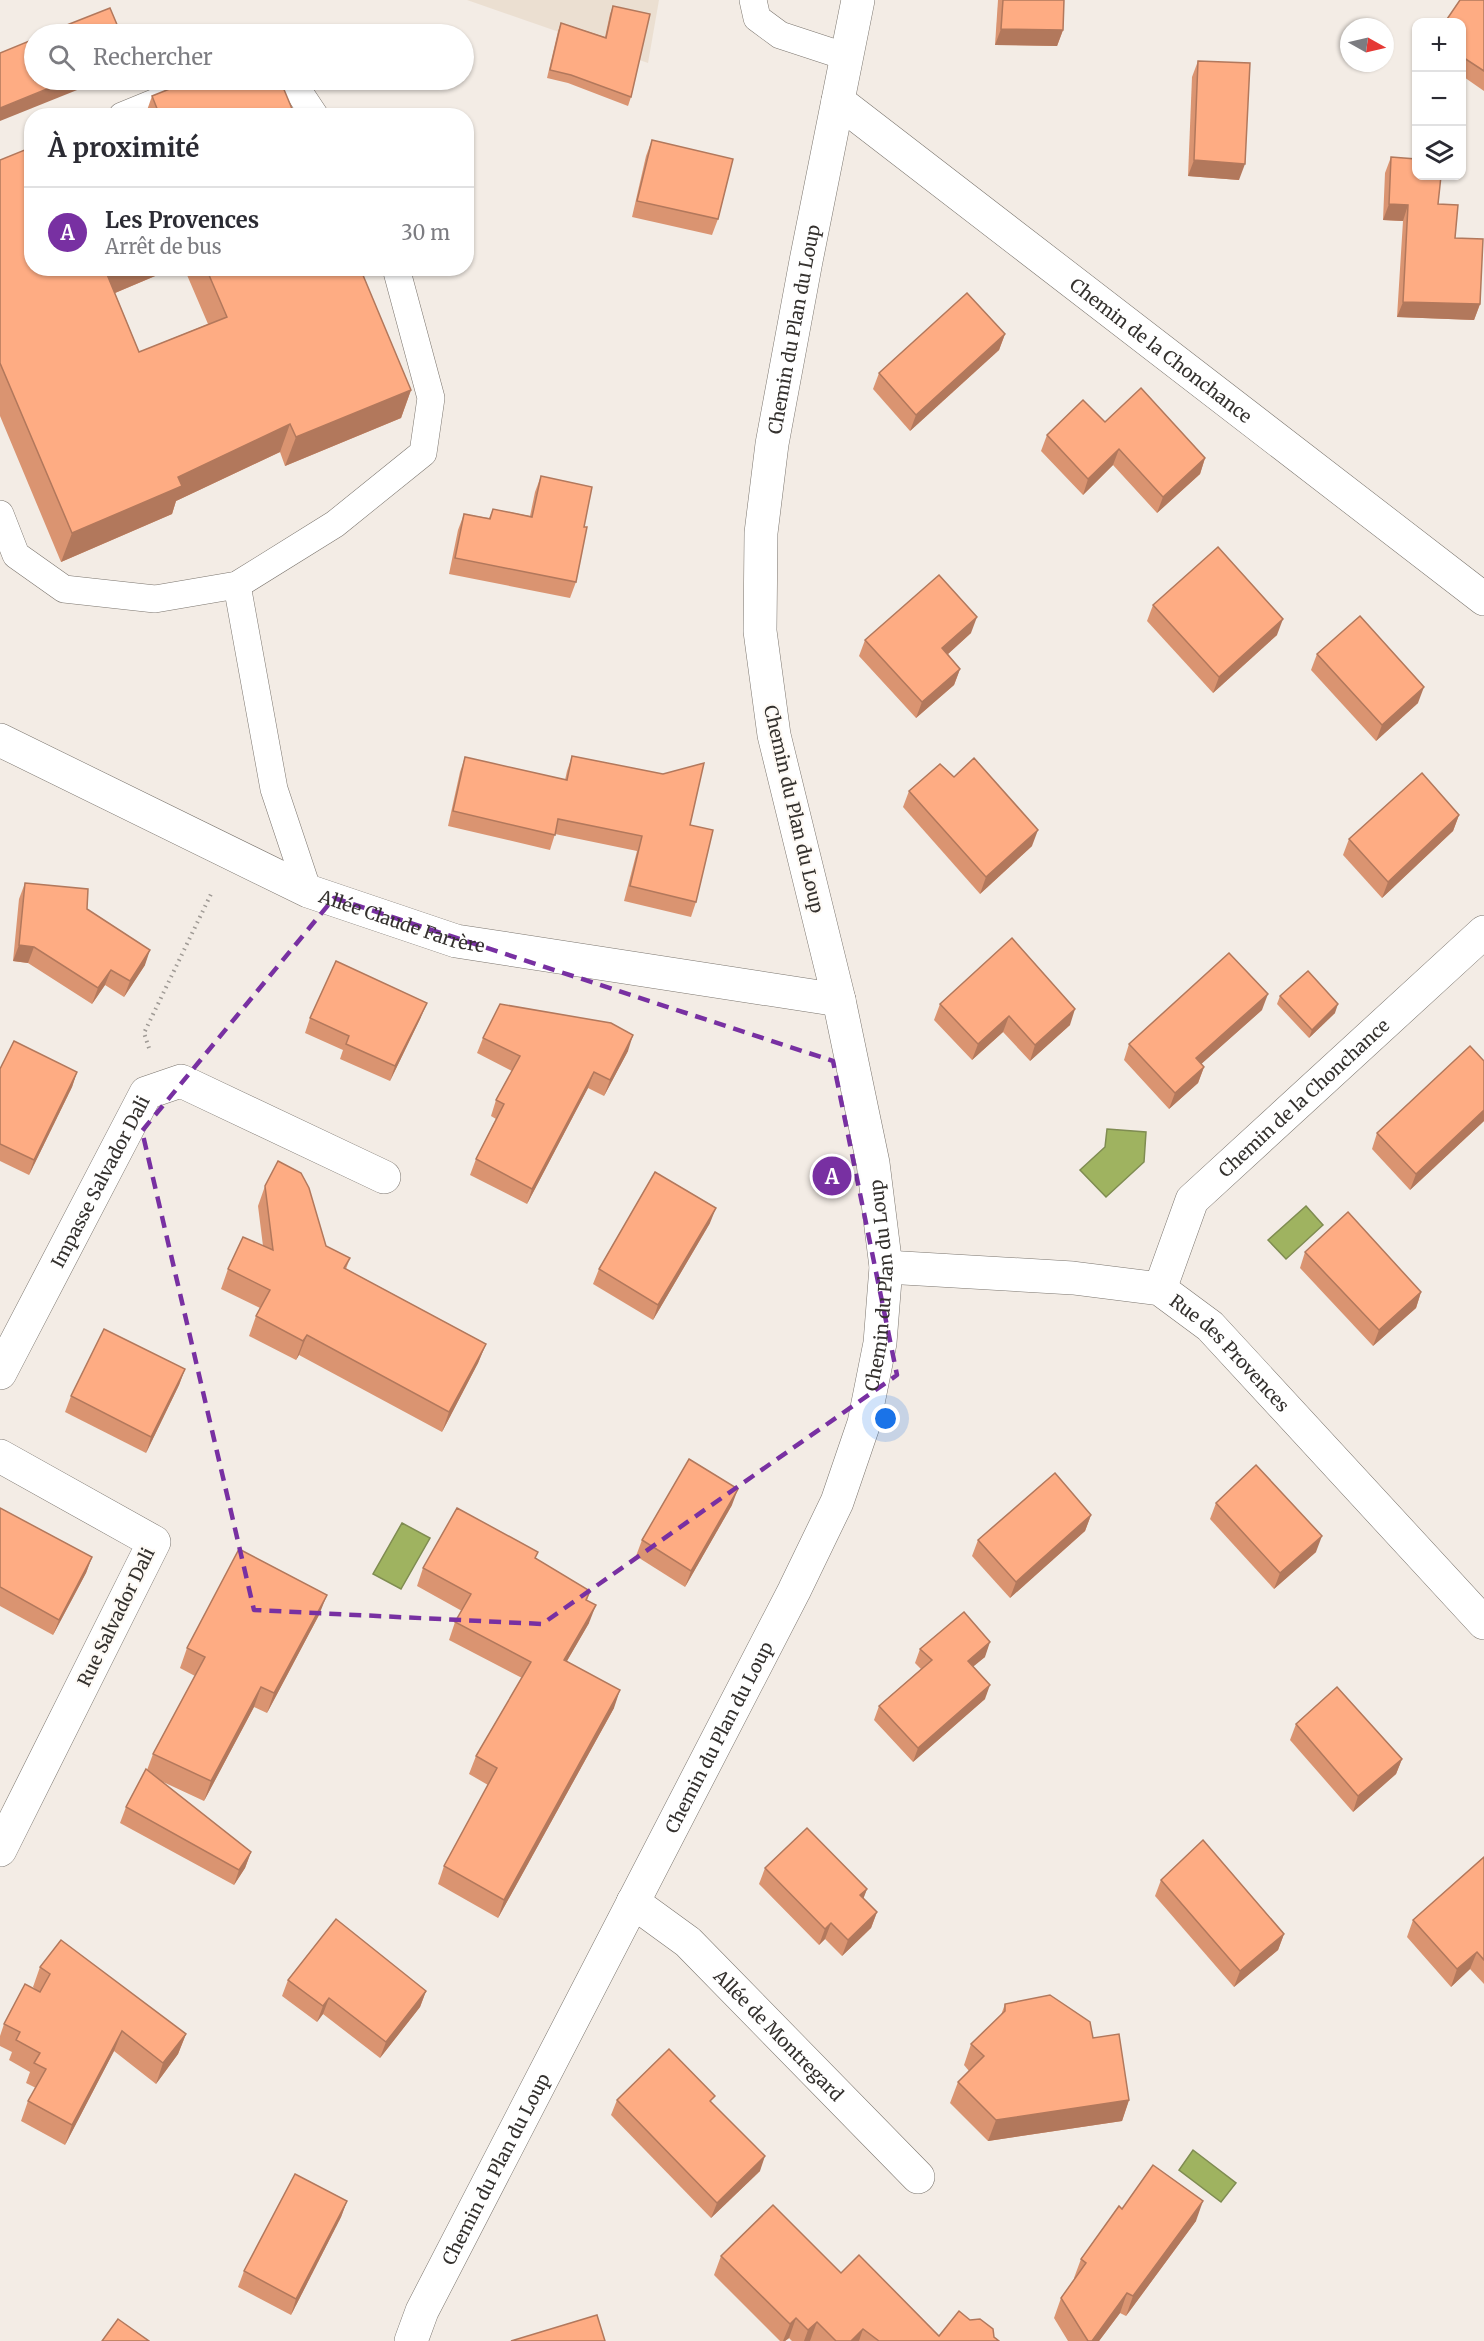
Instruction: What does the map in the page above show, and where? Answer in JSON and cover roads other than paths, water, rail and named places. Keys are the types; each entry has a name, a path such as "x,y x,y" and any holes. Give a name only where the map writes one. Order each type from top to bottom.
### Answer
{"street":[{"name":"Chemin du Plan du Loup","path":"411,2341 422,2311 794,1591 837,1502 864,1423 880,1343 886,1267 873,1163 838,1000 774,735 760,630 761,533 772,444 858,0"},
{"name":"Chemin de la Chonchance","path":"838,101 1484,599"},
{"name":"Allée Claude Farrère","path":"2,745 308,891 456,941 838,1000"},
{"name":"Chemin de la Chonchance","path":"1160,1289 1192,1200 1484,932"},
{"name":"Impasse Salvador Dali","path":"0,1373 146,1093 181,1082 384,1177"},
{"name":"Rue des Provences","path":"886,1267 1073,1278 1160,1289 1210,1326 1484,1623"},
{"name":"Rue Salvador Dali","path":"0,1456 154,1542 0,1850"},
{"name":"Allée de Montregard","path":"633,1902 688,1942 918,2177"}],"lane":[{"path":"753,0 757,18 780,35 847,57"},
{"path":"142,108 186,90"},
{"path":"298,90 310,108"},
{"path":"0,514 16,555 64,589 155,599 237,585 335,524 423,453 431,398 398,276"},
{"path":"237,585 274,789 308,891"}],"place":[{"name":"Les Provences","path":"832,1176"}]}
